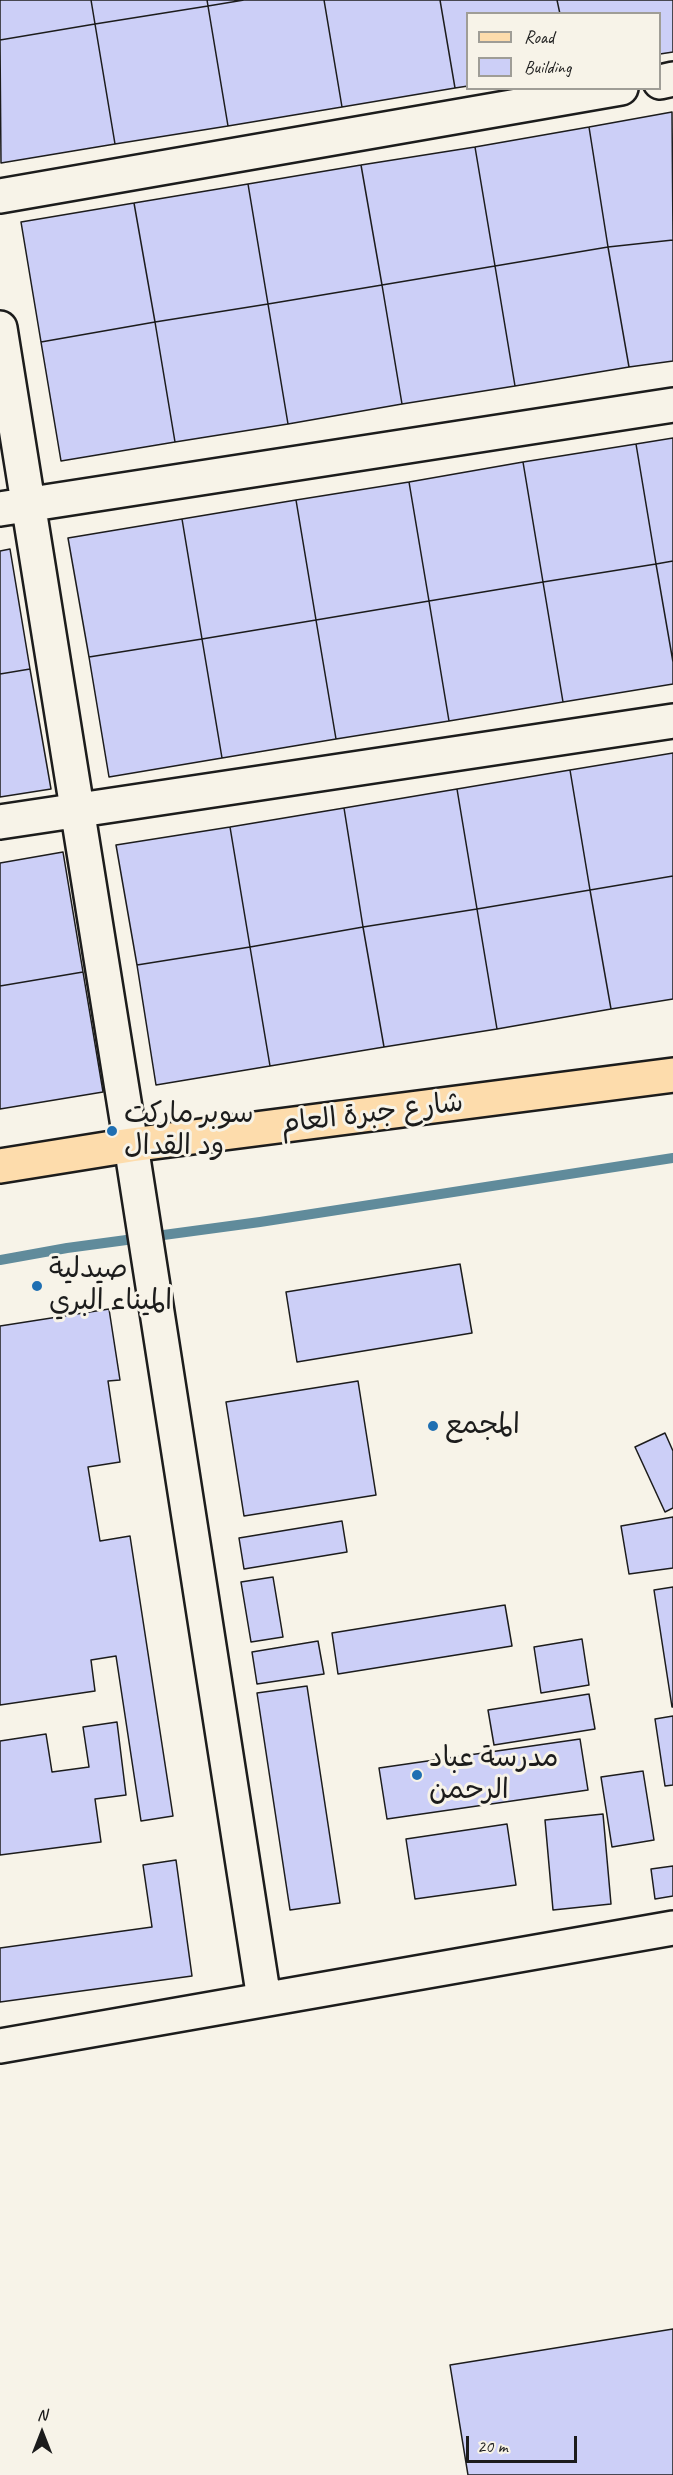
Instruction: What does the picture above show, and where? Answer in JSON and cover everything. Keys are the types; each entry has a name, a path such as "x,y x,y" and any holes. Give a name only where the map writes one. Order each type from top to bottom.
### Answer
{"main road":[{"name":"شارع جبرة العام","path":"0,1166 131,1145 673,1075"}],"street":[{"path":"0,196 610,90"},
{"path":"0,328 14,507 77,810 264,1999"},
{"path":"14,507 673,405"},
{"path":"0,822 673,721"},
{"path":"0,2046 673,1928"}],"building":[{"path":"0,0 91,0 95,24 0,40"},
{"path":"91,0 207,0 208,6 95,24"},
{"path":"207,0 244,0 208,6"},
{"path":"244,0 324,0 342,107 228,126 208,6"},
{"path":"324,0 440,0 455,88 342,107"},
{"path":"440,0 557,0 560,12 466,12 466,86 455,88"},
{"path":"557,0 673,0 673,52 661,54 661,12 560,12"},
{"path":"208,6 228,126 115,144 95,24"},
{"path":"95,24 115,144 1,163 0,40"},
{"path":"672,112 673,240 608,247 589,127"},
{"path":"589,127 608,247 495,266 475,147"},
{"path":"475,147 495,266 382,285 361,165"},
{"path":"361,165 382,285 268,304 248,184"},
{"path":"248,184 268,304 155,322 134,203"},
{"path":"134,203 155,322 41,342 21,222"},
{"path":"673,240 673,361 629,367 608,247"},
{"path":"608,247 629,367 515,386 495,266"},
{"path":"495,266 515,386 402,404 382,285"},
{"path":"382,285 402,404 288,424 268,304"},
{"path":"268,304 288,424 175,442 155,322"},
{"path":"155,322 175,442 61,461 41,342"},
{"path":"673,438 673,561 656,564 636,444"},
{"path":"636,444 656,564 543,582 523,462"},
{"path":"523,462 543,582 429,601 409,482"},
{"path":"409,482 429,601 316,620 296,500"},
{"path":"296,500 316,620 202,639 182,519"},
{"path":"182,519 202,639 89,657 68,538"},
{"path":"10,549 30,669 0,674 0,551"},
{"path":"673,561 673,662 656,564"},
{"path":"656,564 673,662 673,684 563,702 543,582"},
{"path":"543,582 563,702 449,721 429,601"},
{"path":"429,601 449,721 336,739 316,620"},
{"path":"316,620 336,739 222,758 202,639"},
{"path":"202,639 222,758 109,777 89,657"},
{"path":"30,669 51,789 0,797 0,674"},
{"path":"673,753 673,876 590,890 570,770"},
{"path":"570,770 590,890 477,909 457,789"},
{"path":"457,789 477,909 363,927 344,808"},
{"path":"344,808 363,927 250,947 230,827"},
{"path":"230,827 250,947 137,965 116,845"},
{"path":"63,852 83,972 0,986 0,863"},
{"path":"673,876 673,999 611,1009 590,890"},
{"path":"590,890 611,1009 497,1029 477,909"},
{"path":"477,909 497,1029 384,1047 363,927"},
{"path":"363,927 384,1047 270,1066 250,947"},
{"path":"250,947 270,1066 156,1085 137,965"},
{"path":"83,972 103,1092 0,1109 0,986"},
{"path":"460,1264 472,1333 297,1362 286,1292"},
{"path":"109,1309 120,1380 108,1381 120,1462 88,1467 100,1541 130,1536 173,1816 141,1821 116,1656 91,1660 95,1691 0,1705 0,1326"},
{"path":"358,1381 376,1495 244,1516 226,1402"},
{"path":"665,1433 673,1451 673,1508 665,1512 635,1447"},
{"path":"673,1517 673,1568 629,1574 621,1526"},
{"path":"342,1521 347,1552 244,1569 239,1538"},
{"path":"273,1577 283,1637 251,1642 241,1582"},
{"path":"673,1587 673,1707 672,1707 654,1590"},
{"path":"505,1605 512,1646 338,1674 332,1633"},
{"path":"582,1639 589,1685 541,1693 534,1647"},
{"path":"318,1641 324,1674 257,1684 252,1652"},
{"path":"307,1686 340,1903 290,1910 257,1693"},
{"path":"589,1694 595,1729 494,1745 488,1710"},
{"path":"673,1716 673,1785 665,1786 655,1719"},
{"path":"117,1722 126,1795 95,1799 101,1842 0,1855 0,1741 46,1734 52,1772 89,1767 83,1727"},
{"path":"580,1739 588,1790 387,1819 379,1768"},
{"path":"643,1771 654,1840 612,1847 601,1777"},
{"path":"603,1814 611,1904 553,1910 545,1820"},
{"path":"507,1824 516,1885 415,1899 406,1839"},
{"path":"176,1860 192,1976 0,2002 0,1948 152,1927 143,1865"},
{"path":"673,1866 673,1896 655,1899 651,1869"},
{"path":"673,2329 673,2475 468,2475 450,2365"}],"waterway":[{"path":"0,1260 67,1248 260,1222 673,1158"}],"place":[{"name":"سوبر ماركت ود القدال","path":"112,1131"},
{"name":"صيدلية الميناء البري","path":"37,1286"},
{"name":"المجمع","path":"433,1426"},
{"name":"مدرسة عباد الرحمن","path":"417,1775"}]}
